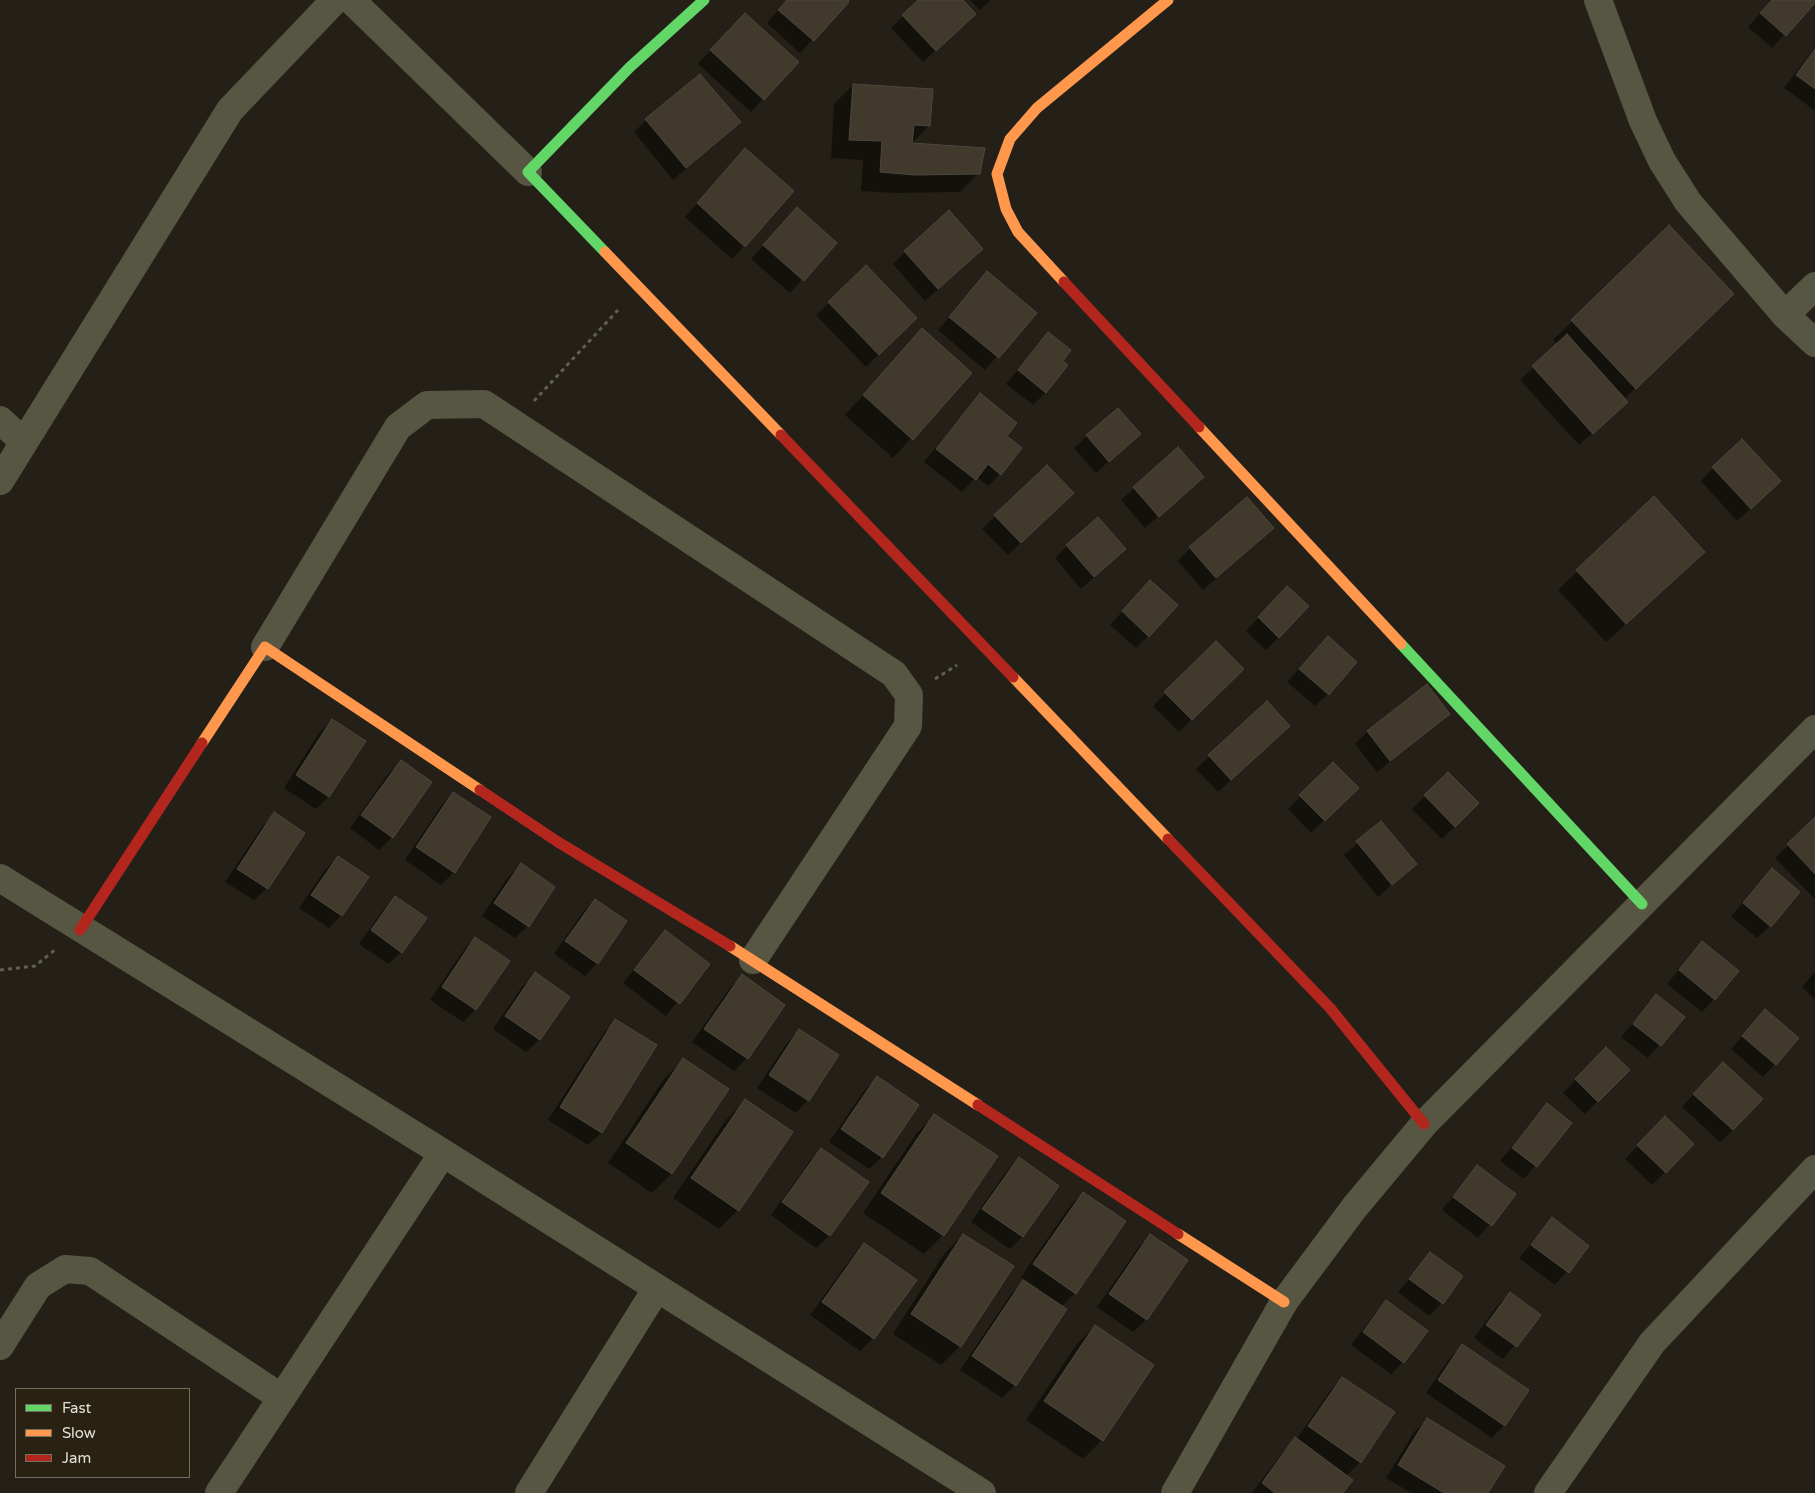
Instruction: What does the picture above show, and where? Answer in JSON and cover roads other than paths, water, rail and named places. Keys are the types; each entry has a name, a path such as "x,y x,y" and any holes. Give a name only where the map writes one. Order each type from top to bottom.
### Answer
{"street":[{"path":"0,481 230,110 335,0"},
{"path":"351,0 528,172 1330,1008 1424,1124"},
{"path":"528,172 630,67 704,0"},
{"path":"1168,0 1036,108 1010,139 997,174 1006,209 1018,232 1642,904"},
{"path":"1598,0 1643,121 1662,162 1688,202 1785,315 1815,343"},
{"path":"1785,315 1815,286"},
{"path":"80,930 265,647 398,427 427,405 484,404 894,674 909,695 908,726 753,960"},
{"path":"0,420 24,442"},
{"path":"265,647 558,842 753,960 1284,1302"},
{"path":"1176,1493 1284,1302 1354,1208 1424,1124 1815,729"},
{"path":"0,878 80,930 443,1153 982,1493"},
{"path":"219,1493 443,1153"},
{"path":"1548,1493 1652,1343 1815,1169"},
{"path":"0,1346 38,1286 65,1269 90,1271 282,1398"},
{"path":"529,1493 658,1288"}]}
